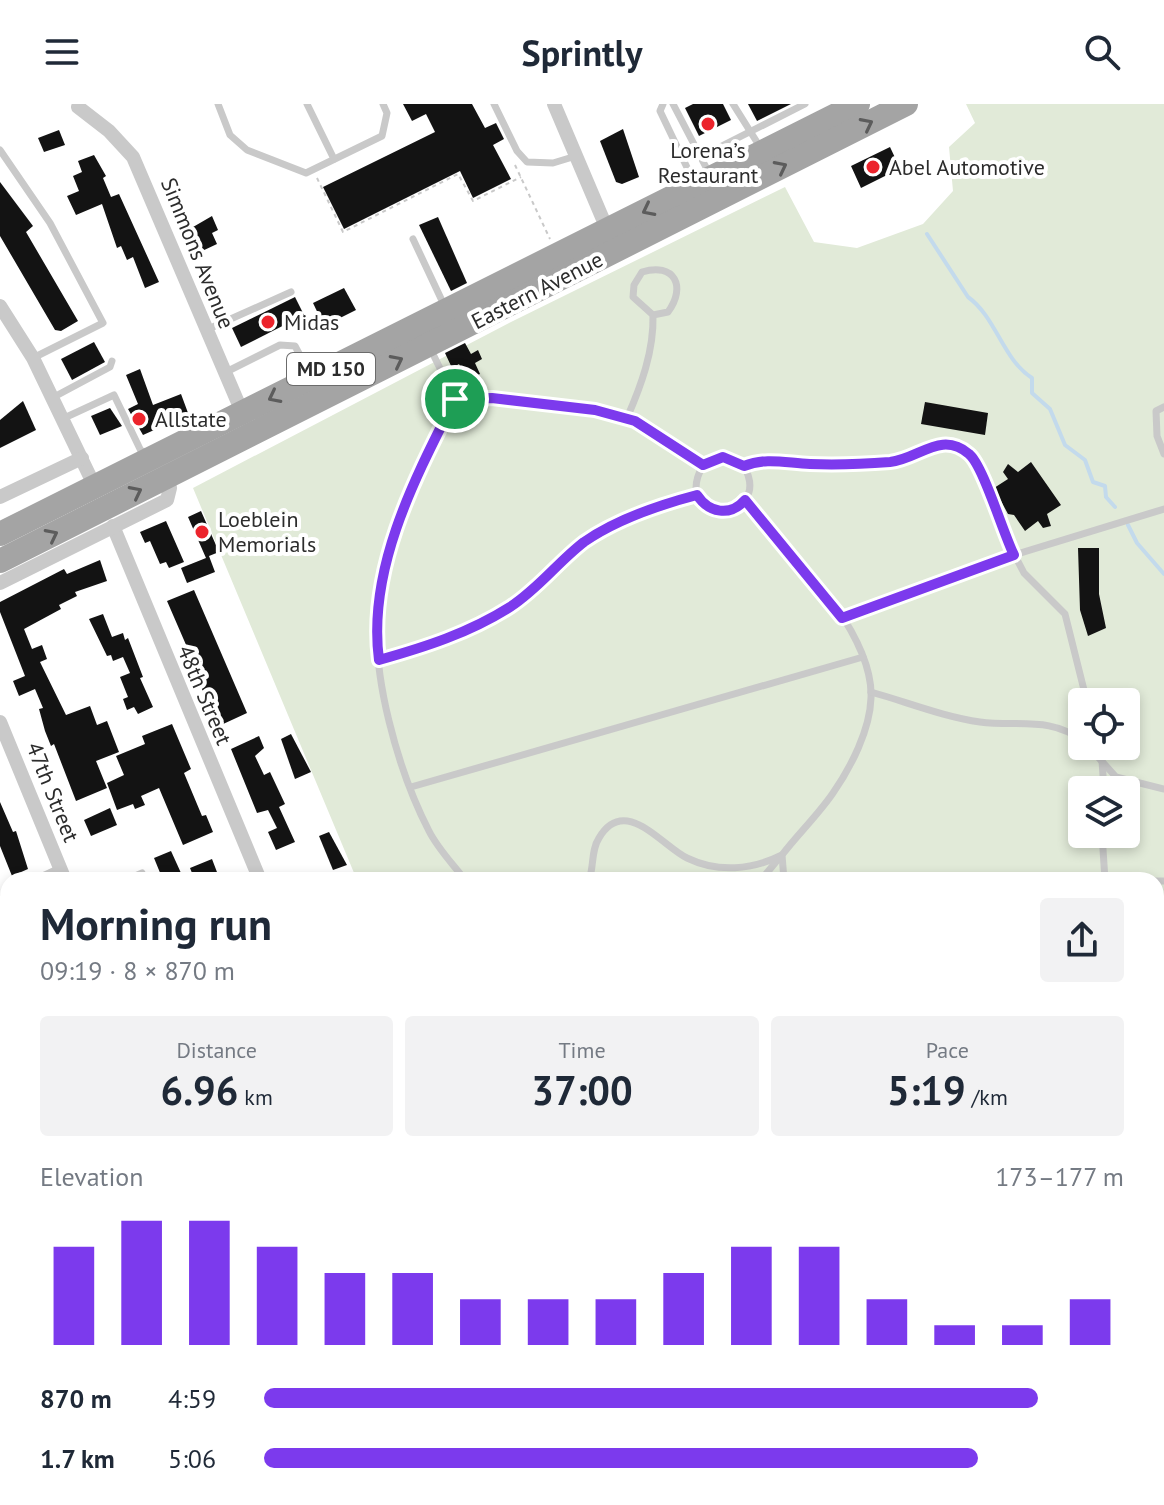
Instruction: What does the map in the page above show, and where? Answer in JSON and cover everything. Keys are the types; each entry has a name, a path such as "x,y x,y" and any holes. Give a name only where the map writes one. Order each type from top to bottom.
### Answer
{"main road":[{"name":"Eastern Avenue","path":"0,561 104,507 163,465 612,240 814,119 858,104"},
{"name":"Eastern Avenue","path":"247,423 311,378 424,334 447,310 612,240 703,173 764,152 814,119 906,104"},
{"name":"Eastern Avenue","path":"0,534 104,507"}],"street":[{"path":"554,104 612,240"},
{"name":"Simmons Avenue","path":"78,107 109,131 133,157 247,423"},
{"name":"48th Street","path":"2,315 33,358 82,458 257,872"},
{"path":"0,497 82,458"},
{"name":"Eastern Avenue","path":"0,583 104,507 167,500 163,465"},
{"name":"47th Street","path":"0,722 62,872"}],"lane":[{"path":"218,104 230,135 247,150 306,173 382,136 387,113 383,104"},
{"path":"307,104 334,159"},
{"path":"494,104 517,151 527,162 553,163 576,156"},
{"path":"663,104 660,111 663,123 703,173"},
{"path":"673,104 703,173"},
{"path":"733,104 764,152"},
{"path":"703,173 750,131 814,119"},
{"path":"0,150 50,223 103,323 33,358"},
{"path":"413,239 447,310"},
{"path":"627,418 642,383 653,333 653,315 633,297 634,285 642,272 652,269 670,274 677,280 678,289 668,312 653,315"},
{"path":"206,330 291,292"},
{"path":"424,334 455,399"},
{"path":"224,373 280,345 295,346 311,378"},
{"path":"52,398 110,367 112,361"},
{"path":"62,419 114,395 141,451 163,465"},
{"path":"455,399 529,402 595,410 627,418 656,432 703,465"},
{"path":"455,399 421,469 392,546 378,609 379,660 394,738 428,830 459,872"},
{"path":"1164,407 1156,411 1157,436 1164,454"},
{"path":"744,466 750,482 745,500 733,510 710,508 697,495 696,478 703,465 723,457 744,466 766,459 811,464 887,462 909,459 940,443 960,448 976,460 1024,573 1065,614 1084,688"},
{"path":"379,660 432,645 481,624 533,590 593,537 653,509 697,495"},
{"path":"745,500 842,618 863,657 871,692 865,730 846,770 832,794 768,872"},
{"path":"842,618 1014,555 1164,509"},
{"path":"411,787 863,657"},
{"path":"871,692 980,722 1054,725 1068,729"},
{"path":"1099,760 1105,768 1139,785 1164,789"},
{"path":"1104,760 1105,776"},
{"path":"591,872 600,836 616,824 643,825 685,858 707,866 742,868 762,865 782,855"},
{"path":"1102,848 1103,872"},
{"path":"782,855 783,872"}],"path":[{"path":"510,155 553,243"},
{"path":"317,178 343,232 458,174 473,201 521,177"}],"green space":[{"path":"966,104 1164,104 1164,872 354,872 193,488 513,321 785,187 814,242 857,248 923,224 953,191 949,147 975,123"}],"building":[{"path":"403,104 472,104 485,128 496,123 504,139 493,145 511,179 473,198 460,171 344,229 323,187 435,132 426,114 412,121"},
{"name":"Lorena’s Restaurant","path":"693,104 723,104 731,120 699,136 685,108"},
{"path":"748,104 791,104 757,121"},
{"path":"623,129 639,177 622,184 616,182 600,141"},
{"path":"59,130 65,145 44,152 38,138"},
{"name":"Abel Automotive","path":"890,147 898,164 894,165 897,170 861,188 851,166"},
{"path":"94,155 106,176 103,178 111,197 119,194 159,282 145,288 133,257 127,260 121,246 117,248 102,204 76,215 67,196 79,191 73,176 82,172 78,161"},
{"path":"0,182 33,226 26,232 78,321 61,331 55,330 0,236"},
{"path":"212,216 218,230 212,233 217,244 200,252 195,242 185,243 181,234"},
{"path":"438,217 467,283 451,291 419,225"},
{"path":"344,288 356,310 324,326 313,303"},
{"name":"Midas","path":"295,297 304,315 241,347 232,328"},
{"path":"94,342 105,362 72,380 61,359"},
{"path":"465,343 471,354 478,350 482,359 475,363 480,374 467,380 459,364 452,368 445,353"},
{"path":"140,369 153,405 181,394 191,421 175,429 172,422 143,435 128,409 138,404 126,375"},
{"path":"23,401 36,430 0,448 0,420"},
{"path":"925,402 988,413 985,435 921,424"},
{"path":"110,408 122,426 100,435 91,416"},
{"path":"1031,462 1061,505 1047,514 1051,526 1043,528 1038,521 1025,531 1014,515 1008,514 994,488 1008,479 1003,472 1008,464 1018,472"},
{"path":"201,511 219,552 209,556 215,572 187,583 181,568 206,558 188,517"},
{"path":"166,521 184,562 169,568 166,562 160,564 150,541 145,543 140,532"},
{"path":"1078,548 1099,548 1099,594 1106,628 1088,636 1080,610"},
{"path":"100,560 107,581 75,592 77,596 59,605 61,609 24,629 32,649 42,645 47,659 40,662 66,715 90,706 97,725 107,721 119,752 96,761 107,788 76,801 54,744 51,746 45,731 39,709 43,708 35,689 19,696 13,681 25,676 0,612 0,602 64,569 67,574"},
{"path":"194,590 247,713 221,725 195,676 187,655 190,654 167,601"},
{"path":"103,614 112,637 123,633 125,640 128,638 143,677 140,678 153,707 138,714 134,707 127,710 123,699 128,697 120,677 130,673 123,657 113,661 111,655 107,656 89,619"},
{"path":"172,724 191,769 184,773 202,816 206,815 213,832 183,845 159,788 141,796 145,805 135,809 133,804 117,810 107,783 124,775 116,756 145,744 142,736"},
{"path":"291,734 311,772 295,779 281,739"},
{"path":"259,736 264,748 255,756 264,775 270,772 285,804 279,807 295,842 276,850 268,832 277,828 268,810 257,813 231,749"},
{"path":"0,802 13,832 16,831 28,869 10,872 0,846"},
{"path":"110,808 117,825 91,836 84,820"},
{"path":"329,832 347,865 333,870 319,836"},
{"path":"171,851 181,872 160,872 154,858"},
{"path":"212,859 217,872 192,872 190,868"}],"waterway":[{"path":"927,234 1014,361 1032,378 1032,393 1050,409 1065,445 1085,460 1093,482 1105,486 1106,497 1115,507"},
{"path":"1128,525 1137,543 1164,574"}],"place":[{"name":"Lorena’s Restaurant","path":"708,124"},
{"name":"Abel Automotive","path":"873,167"},
{"name":"Midas","path":"268,322"},
{"name":"Allstate","path":"139,419"},
{"name":"Loeblein Memorials","path":"202,532"}],"route":[{"path":"492,398 595,410 635,421 703,465 723,457 735,459 744,466 766,459 811,464 887,462 909,459 940,443 960,448 976,460 1000,527 1014,555 842,618 745,500 733,510 721,511 710,508 697,495 621,522 585,542 533,590 481,624 432,645 379,660 376,638 378,609 392,546 403,511 455,399 492,398"}]}
